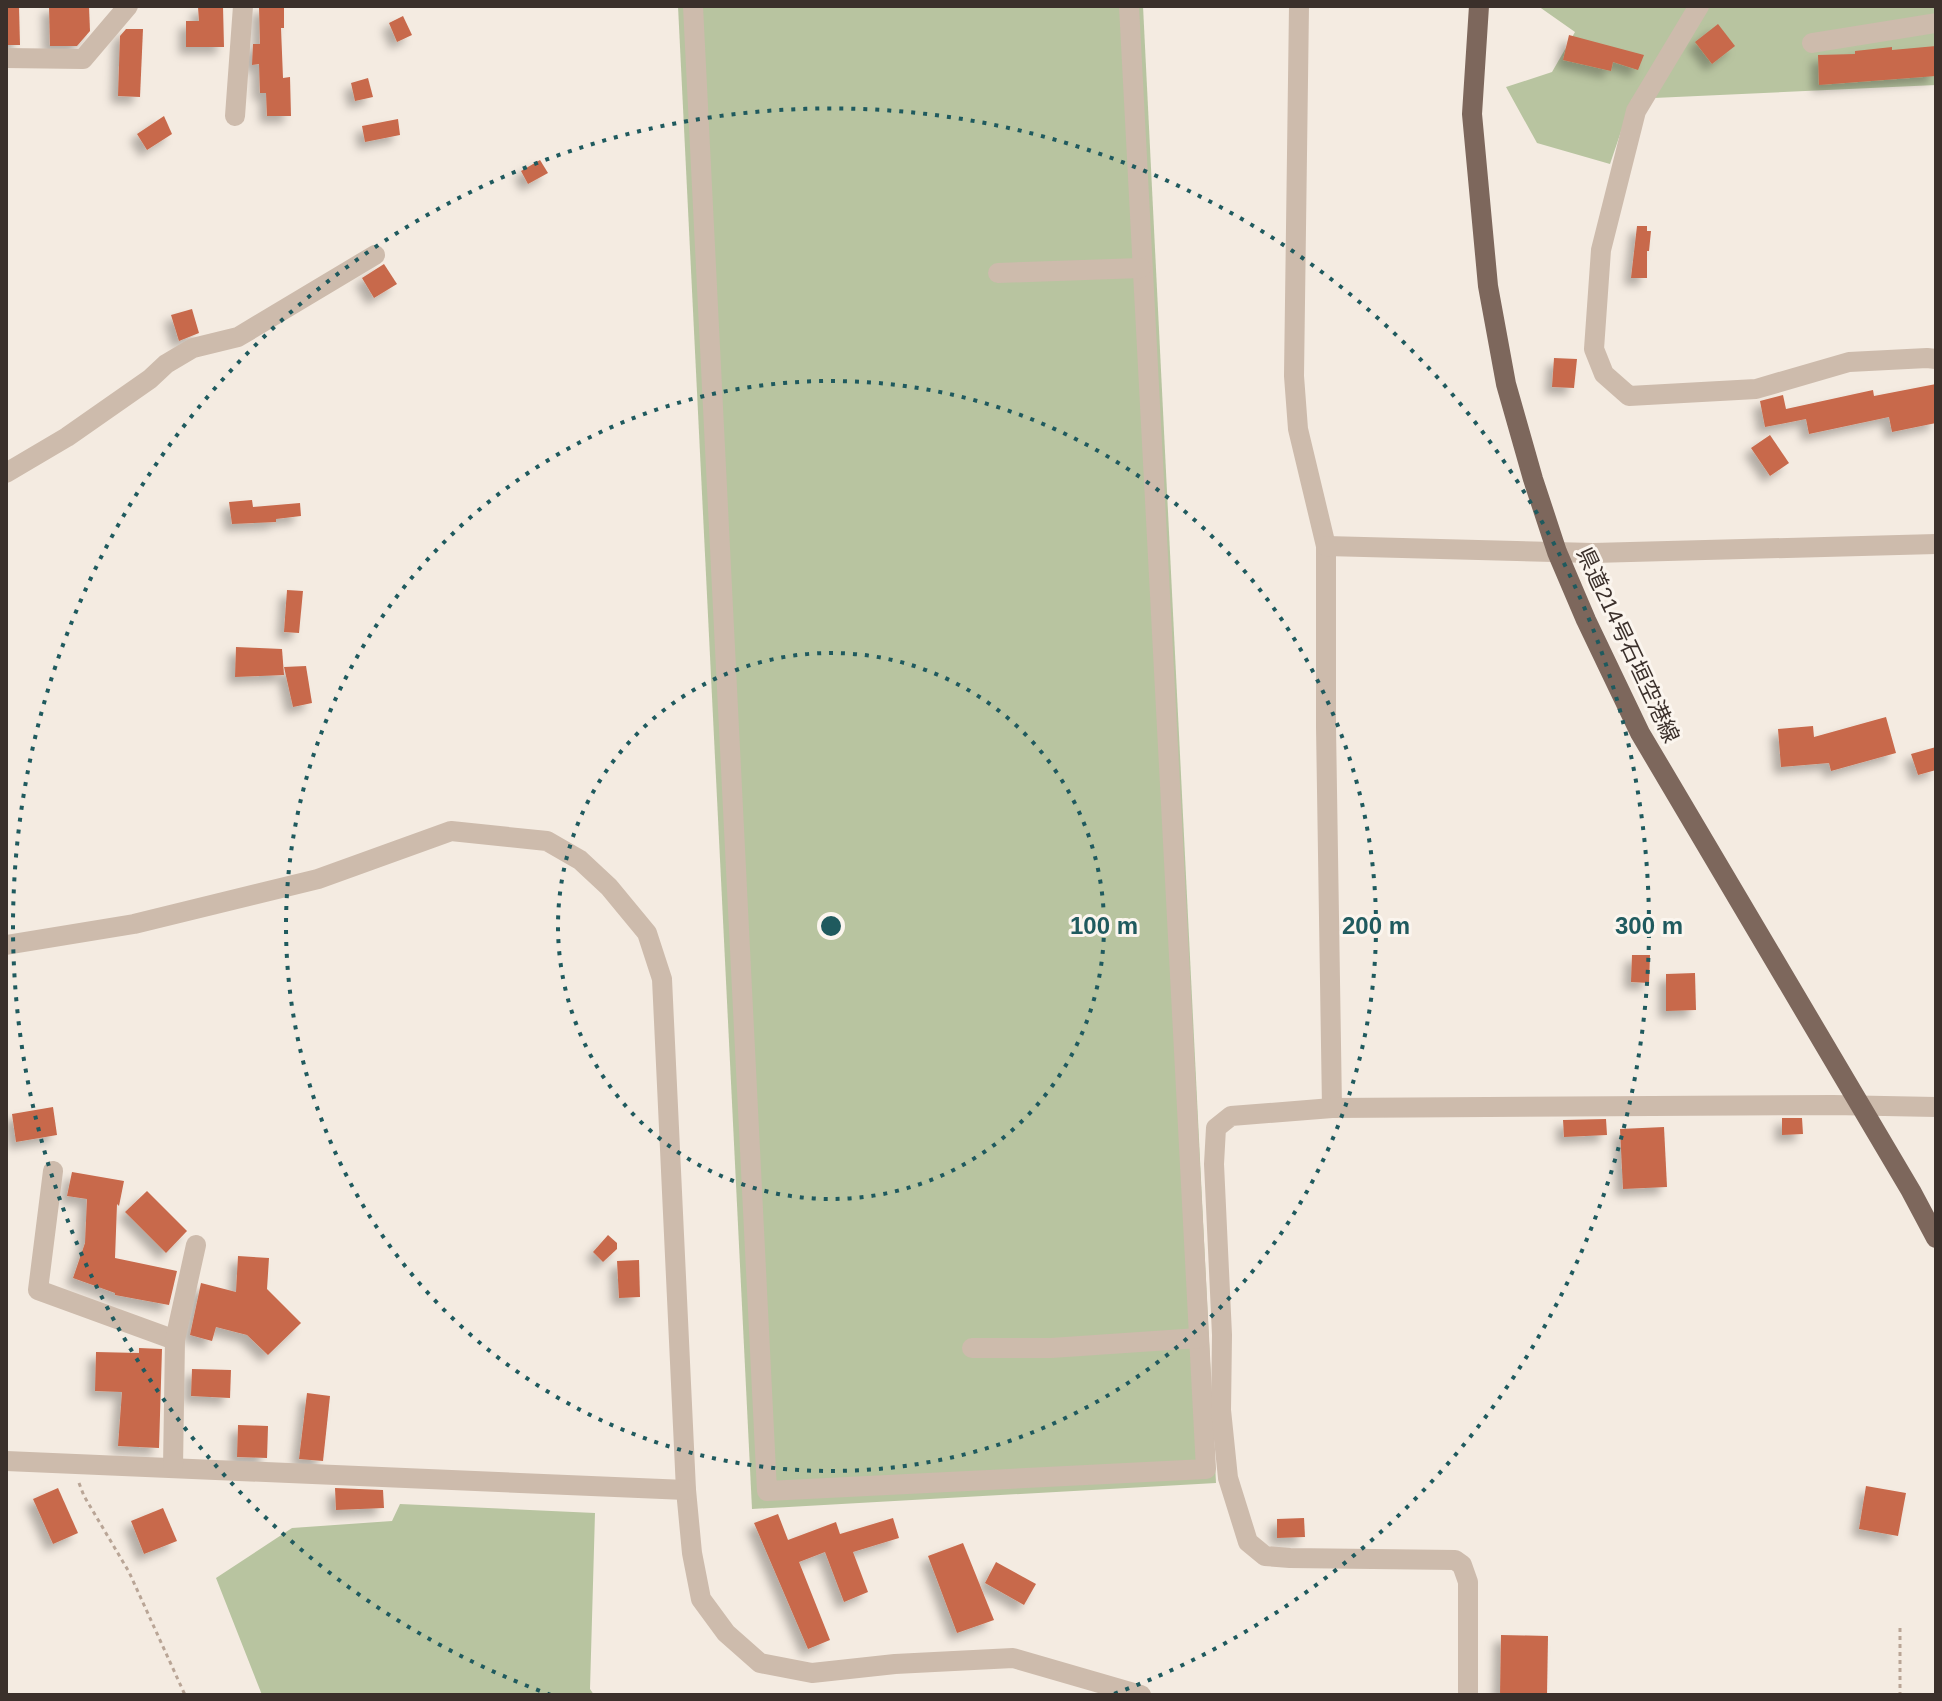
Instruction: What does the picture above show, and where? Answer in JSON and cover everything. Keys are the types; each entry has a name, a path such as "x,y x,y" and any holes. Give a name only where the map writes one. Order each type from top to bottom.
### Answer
{"main road":[{"name":"県道214号石垣空港線","path":"1479,6 1472,114 1488,286 1506,384 1557,552 1640,733 1936,1238"}],"street":[{"path":"6,58 83,59 128,6"},
{"path":"235,116 243,6"},
{"path":"693,6 767,1491 1206,1469 1129,6"},
{"path":"1299,6 1294,376 1298,429 1326,546 1332,1108"},
{"path":"1699,6 1636,111 1601,250 1594,349 1604,374 1629,396 1756,389 1849,362 1936,359"},
{"path":"1812,43 1936,23"},
{"path":"6,473 67,437 150,379 166,364 193,348 238,337 375,255"},
{"path":"998,273 1141,268"},
{"path":"1326,546 1557,552 1936,544"},
{"path":"6,945 134,924 318,879 451,831 547,841 580,860 609,887 647,933 662,979 686,1490 692,1553 701,1599 726,1633 760,1663 812,1673 895,1664 1013,1658 1141,1695"},
{"path":"1468,1695 1468,1582 1462,1565 1455,1560 1265,1556 1248,1542 1228,1478 1221,1410 1222,1335 1214,1164 1216,1128 1231,1116 1332,1108 1936,1107"},
{"path":"53,1171 38,1290 175,1340"},
{"path":"173,1467 175,1340 196,1245"},
{"path":"972,1348 1051,1348 1199,1338"},
{"path":"6,1461 686,1490"}],"path":[{"path":"73,1464 84,1496 129,1572 185,1695"},
{"path":"1900,1628 1900,1695"}],"green space":[{"path":"678,6 1143,6 1216,1483 752,1509"},
{"path":"1538,6 1936,6 1936,85 1632,99 1610,164 1537,143 1506,87 1552,72 1575,32"},
{"path":"400,1504 595,1513 590,1689 594,1695 262,1695 216,1578 292,1528 392,1521"}],"building":[{"path":"6,6 19,6 20,45 6,45"},
{"path":"49,6 89,6 90,31 77,46 50,46"},
{"path":"223,6 224,47 186,47 186,21 199,21 198,7"},
{"path":"284,6 284,28 281,28 283,78 290,77 291,116 267,116 266,93 260,93 259,64 252,65 253,44 260,44 259,7"},
{"path":"403,16 412,35 397,42 389,23"},
{"path":"1718,24 1735,46 1712,64 1695,42"},
{"path":"126,29 143,29 140,97 118,96 120,36"},
{"path":"1569,35 1644,55 1638,70 1613,62 1611,71 1563,60"},
{"path":"1936,46 1936,76 1819,85 1818,55"},
{"path":"368,78 373,97 355,101 351,83"},
{"path":"164,116 172,134 147,150 137,134"},
{"path":"398,119 400,135 365,142 362,126"},
{"path":"540,160 548,173 528,184 521,171"},
{"path":"1637,226 1647,226 1647,231 1651,231 1647,278 1631,278"},
{"path":"384,264 397,284 374,298 362,278"},
{"path":"192,309 199,333 179,341 171,315"},
{"path":"1554,358 1577,359 1574,388 1552,387"},
{"path":"1936,384 1936,423 1892,432 1889,417 1809,434 1806,419 1765,427 1760,401 1783,395 1786,409 1873,390 1874,396"},
{"path":"1770,435 1789,463 1770,476 1751,448"},
{"path":"252,500 253,507 300,503 301,516 276,519 276,522 232,524 229,502"},
{"path":"287,590 303,591 299,633 284,632"},
{"path":"236,647 282,649 284,675 235,677"},
{"path":"306,666 312,703 293,707 284,667"},
{"path":"1886,717 1896,753 1831,771 1829,763 1781,767 1778,729 1813,726 1814,737"},
{"path":"1936,747 1936,770 1918,775 1911,754"},
{"path":"1632,955 1650,955 1649,983 1631,982"},
{"path":"1695,973 1696,1010 1666,1011 1666,974"},
{"path":"53,1107 57,1135 16,1142 12,1114"},
{"path":"1782,1118 1802,1118 1803,1134 1782,1135"},
{"path":"1606,1119 1607,1135 1564,1137 1563,1120"},
{"path":"1664,1127 1667,1187 1623,1189 1620,1129"},
{"path":"72,1172 124,1181 119,1206 117,1204 115,1258 177,1271 169,1305 115,1295 73,1278 85,1243 87,1199 67,1196"},
{"path":"147,1191 187,1231 166,1253 125,1212"},
{"path":"608,1235 617,1243 617,1249 603,1262 593,1252"},
{"path":"238,1256 269,1258 267,1289 301,1323 268,1355 247,1335 216,1327 212,1341 190,1335 201,1283 236,1292"},
{"path":"639,1260 640,1297 619,1298 617,1261"},
{"path":"139,1348 162,1349 159,1448 118,1446 122,1392 95,1391 96,1352 139,1353"},
{"path":"192,1369 231,1370 230,1398 191,1396"},
{"path":"307,1393 330,1396 323,1461 299,1459"},
{"path":"238,1425 268,1426 267,1458 237,1457"},
{"path":"1866,1486 1906,1493 1898,1536 1859,1529"},
{"path":"58,1488 78,1533 53,1544 33,1499"},
{"path":"335,1488 383,1490 384,1508 336,1510"},
{"path":"163,1508 177,1541 144,1554 131,1521"},
{"path":"778,1514 788,1540 836,1522 840,1534 893,1518 899,1538 853,1552 868,1592 844,1602 825,1552 799,1562 830,1640 808,1649 754,1523"},
{"path":"1304,1518 1305,1537 1277,1538 1277,1519"},
{"path":"963,1543 994,1620 957,1633 928,1556"},
{"path":"996,1562 1036,1584 1024,1605 985,1583"},
{"path":"1501,1635 1548,1636 1547,1695 1500,1695"}]}
